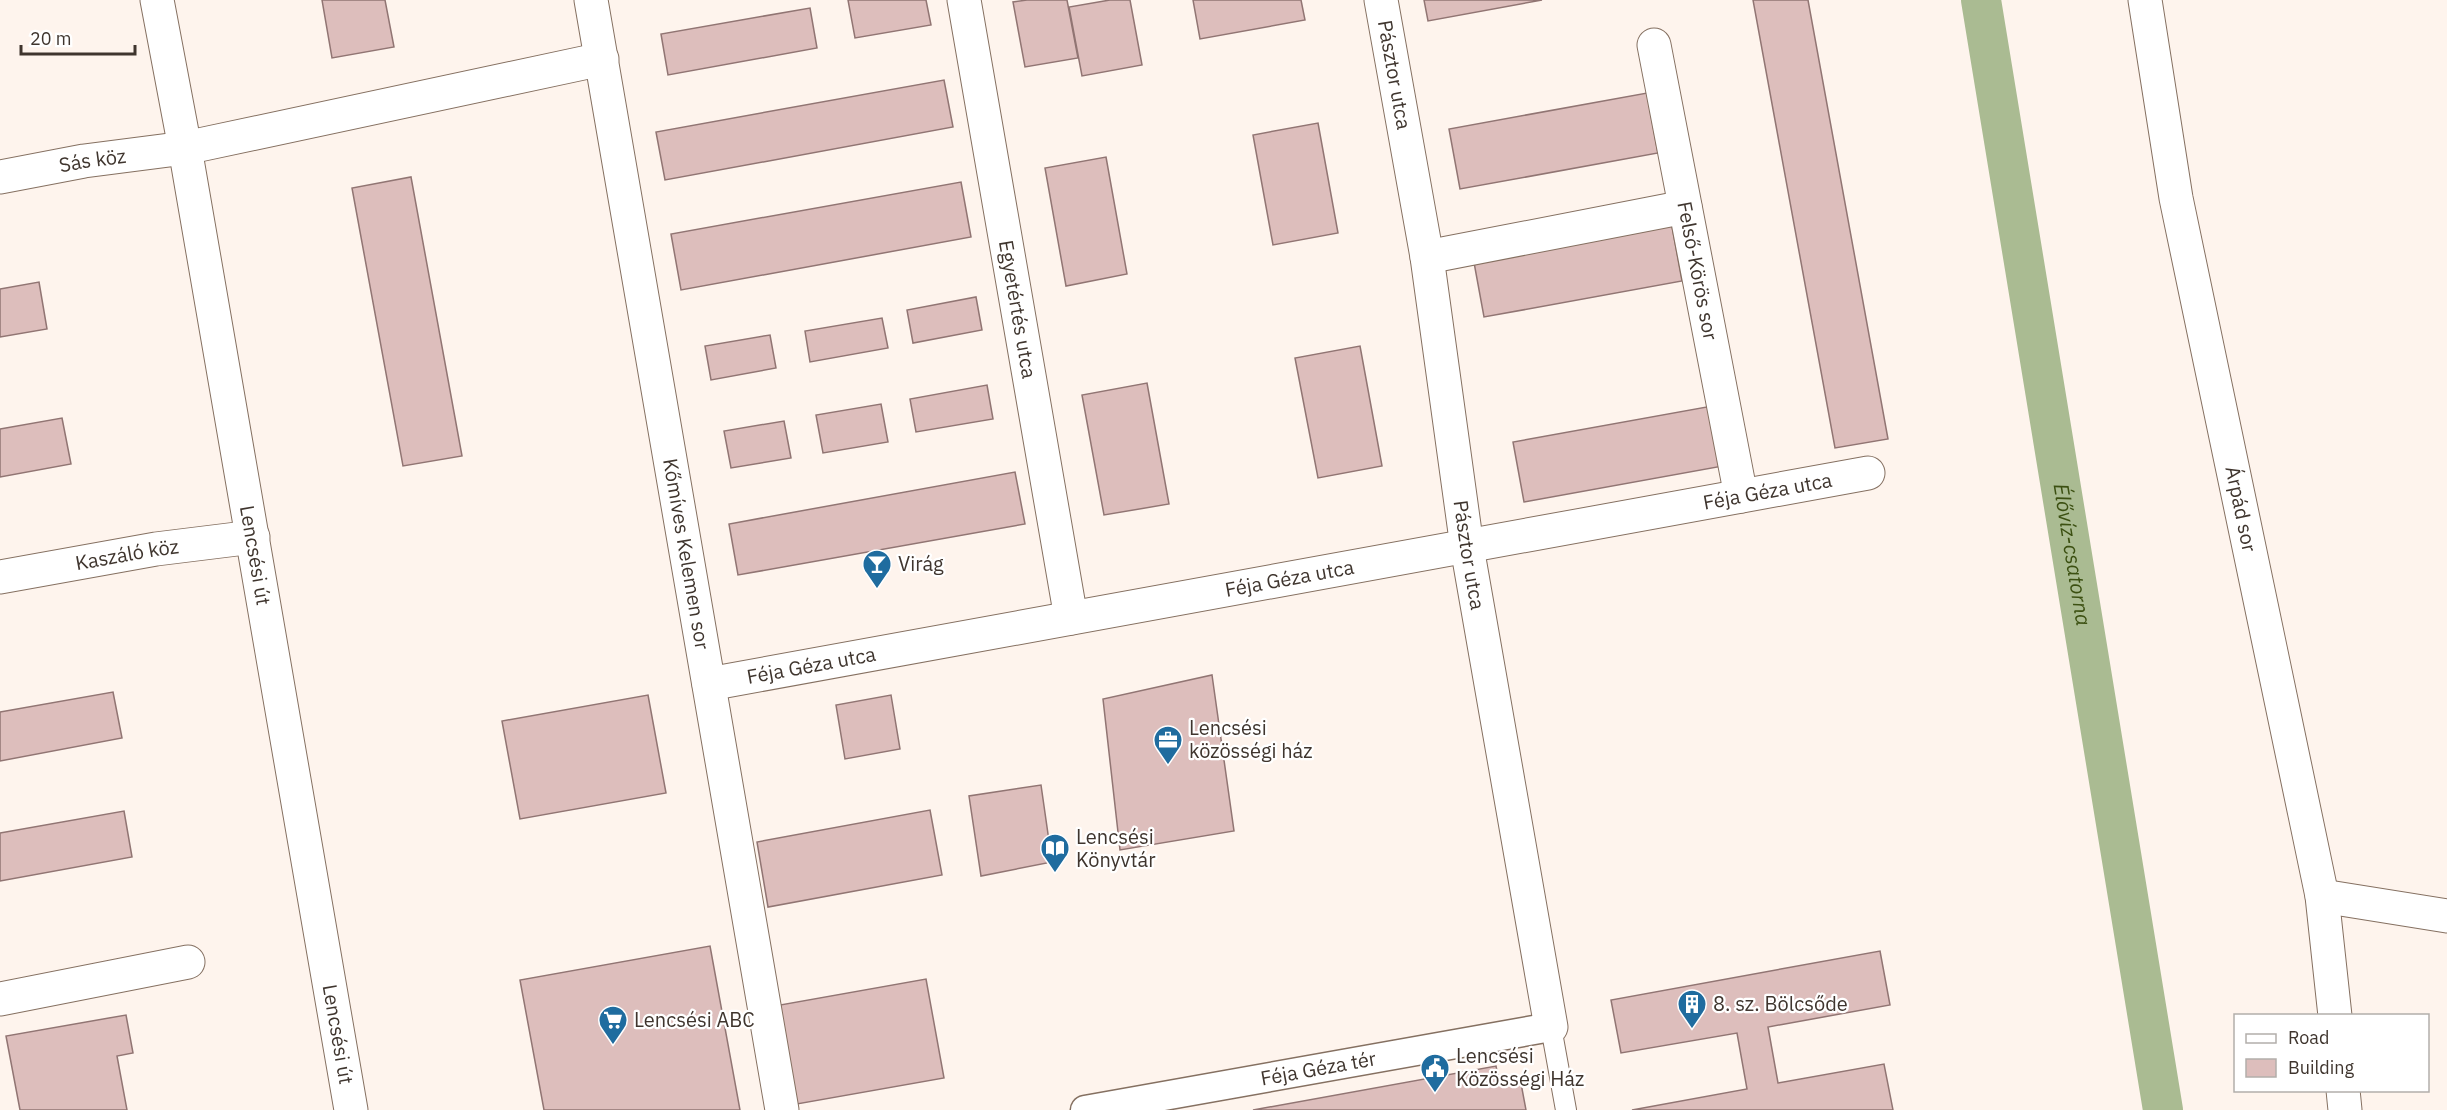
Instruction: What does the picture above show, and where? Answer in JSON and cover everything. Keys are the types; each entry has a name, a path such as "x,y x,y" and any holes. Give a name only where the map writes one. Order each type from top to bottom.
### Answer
{"street":[{"name":"Lencsési út","path":"157,0 186,148 254,537 351,1110"},
{"name":"Kőmíves Kelemen sor","path":"591,0 782,1110"},
{"name":"Egyetértés utca","path":"964,0 1071,618"},
{"name":"Pásztor utca","path":"1381,0 1427,257 1467,547 1551,1027"},
{"name":"Árpád sor","path":"2145,0 2176,198 2322,896 2335,1014"},
{"name":"Felső-Körös sor","path":"1654,45 1741,496"},
{"name":"Sás köz","path":"0,177 84,161 186,148 602,59"},
{"path":"1427,257 1685,207"},
{"name":"Féja Géza utca","path":"709,684 1868,473"},
{"name":"Kaszáló köz","path":"0,577 156,549 254,537"},
{"path":"2322,896 2447,916"},
{"path":"0,999 188,962"},
{"name":"Féja Géza tér","path":"1085,1110 1551,1027"},
{"path":"2343,1092 2345,1110"}],"lane":[{"name":"Pásztor utca","path":"1551,1027 1566,1110"}],"building":[{"path":"322,0 385,0 394,47 332,58"},
{"path":"848,0 926,0 931,25 855,38"},
{"path":"1067,0 1078,58 1025,67 1013,2"},
{"path":"1110,0 1130,0 1142,65 1082,76 1069,7"},
{"path":"1193,0 1301,0 1305,20 1200,39"},
{"path":"1424,0 1542,0 1428,21"},
{"path":"1753,0 1808,0 1888,439 1835,448"},
{"path":"810,8 817,48 668,75 661,34"},
{"path":"944,80 953,127 665,180 656,132"},
{"path":"1647,93 1658,153 1460,189 1449,129"},
{"path":"1318,123 1338,233 1273,245 1253,135"},
{"path":"1106,157 1127,274 1066,286 1045,168"},
{"path":"411,177 462,456 403,466 352,188"},
{"path":"961,182 971,237 681,290 671,234"},
{"path":"1671,221 1682,281 1484,317 1473,257"},
{"path":"39,282 47,329 0,337 0,289"},
{"path":"976,297 982,330 913,343 907,310"},
{"path":"882,318 888,348 810,362 805,331"},
{"path":"770,335 776,368 711,380 705,346"},
{"path":"1360,346 1382,466 1318,478 1295,358"},
{"path":"1147,383 1169,504 1104,515 1082,395"},
{"path":"987,385 993,419 916,432 910,399"},
{"path":"881,404 888,442 823,453 816,415"},
{"path":"1712,406 1723,466 1524,502 1513,442"},
{"path":"62,418 71,464 0,477 0,429"},
{"path":"784,421 791,458 731,468 724,431"},
{"path":"1015,472 1025,524 738,575 729,524"},
{"name":"Lencsési közösségi ház","path":"1212,675 1234,831 1120,850 1103,699"},
{"path":"113,692 122,738 0,761 0,712"},
{"path":"648,695 666,793 520,819 502,721"},
{"path":"891,695 900,749 845,759 836,705"},
{"path":"1041,785 1052,862 981,876 969,796"},
{"path":"930,810 942,875 768,907 757,842"},
{"path":"124,811 132,857 0,881 0,833"},
{"path":"710,946 740,1110 544,1110 520,980"},
{"name":"8. sz. Bölcsőde","path":"1880,951 1890,1005 1768,1027 1778,1083 1884,1064 1893,1110 1632,1110 1747,1089 1737,1033 1621,1053 1611,1000"},
{"path":"926,979 944,1078 797,1104 780,1005"},
{"path":"126,1015 133,1053 117,1056 127,1110 20,1110 6,1036"},
{"name":"Lencsési Közösségi Ház","path":"1496,1066 1499,1082 1520,1078 1526,1110 1253,1110"}],"waterway":[{"name":"Élővíz-csatorna","path":"1981,0 2163,1110"}],"place":[{"name":"Virág","path":"877,590"},
{"name":"Lencsési közösségi ház","path":"1168,766"},
{"name":"Lencsési Könyvtár","path":"1055,874"},
{"name":"8. sz. Bölcsőde","path":"1692,1030"},
{"name":"Lencsési ABC","path":"613,1046"},
{"name":"Lencsési Közösségi Ház","path":"1435,1094"}]}
